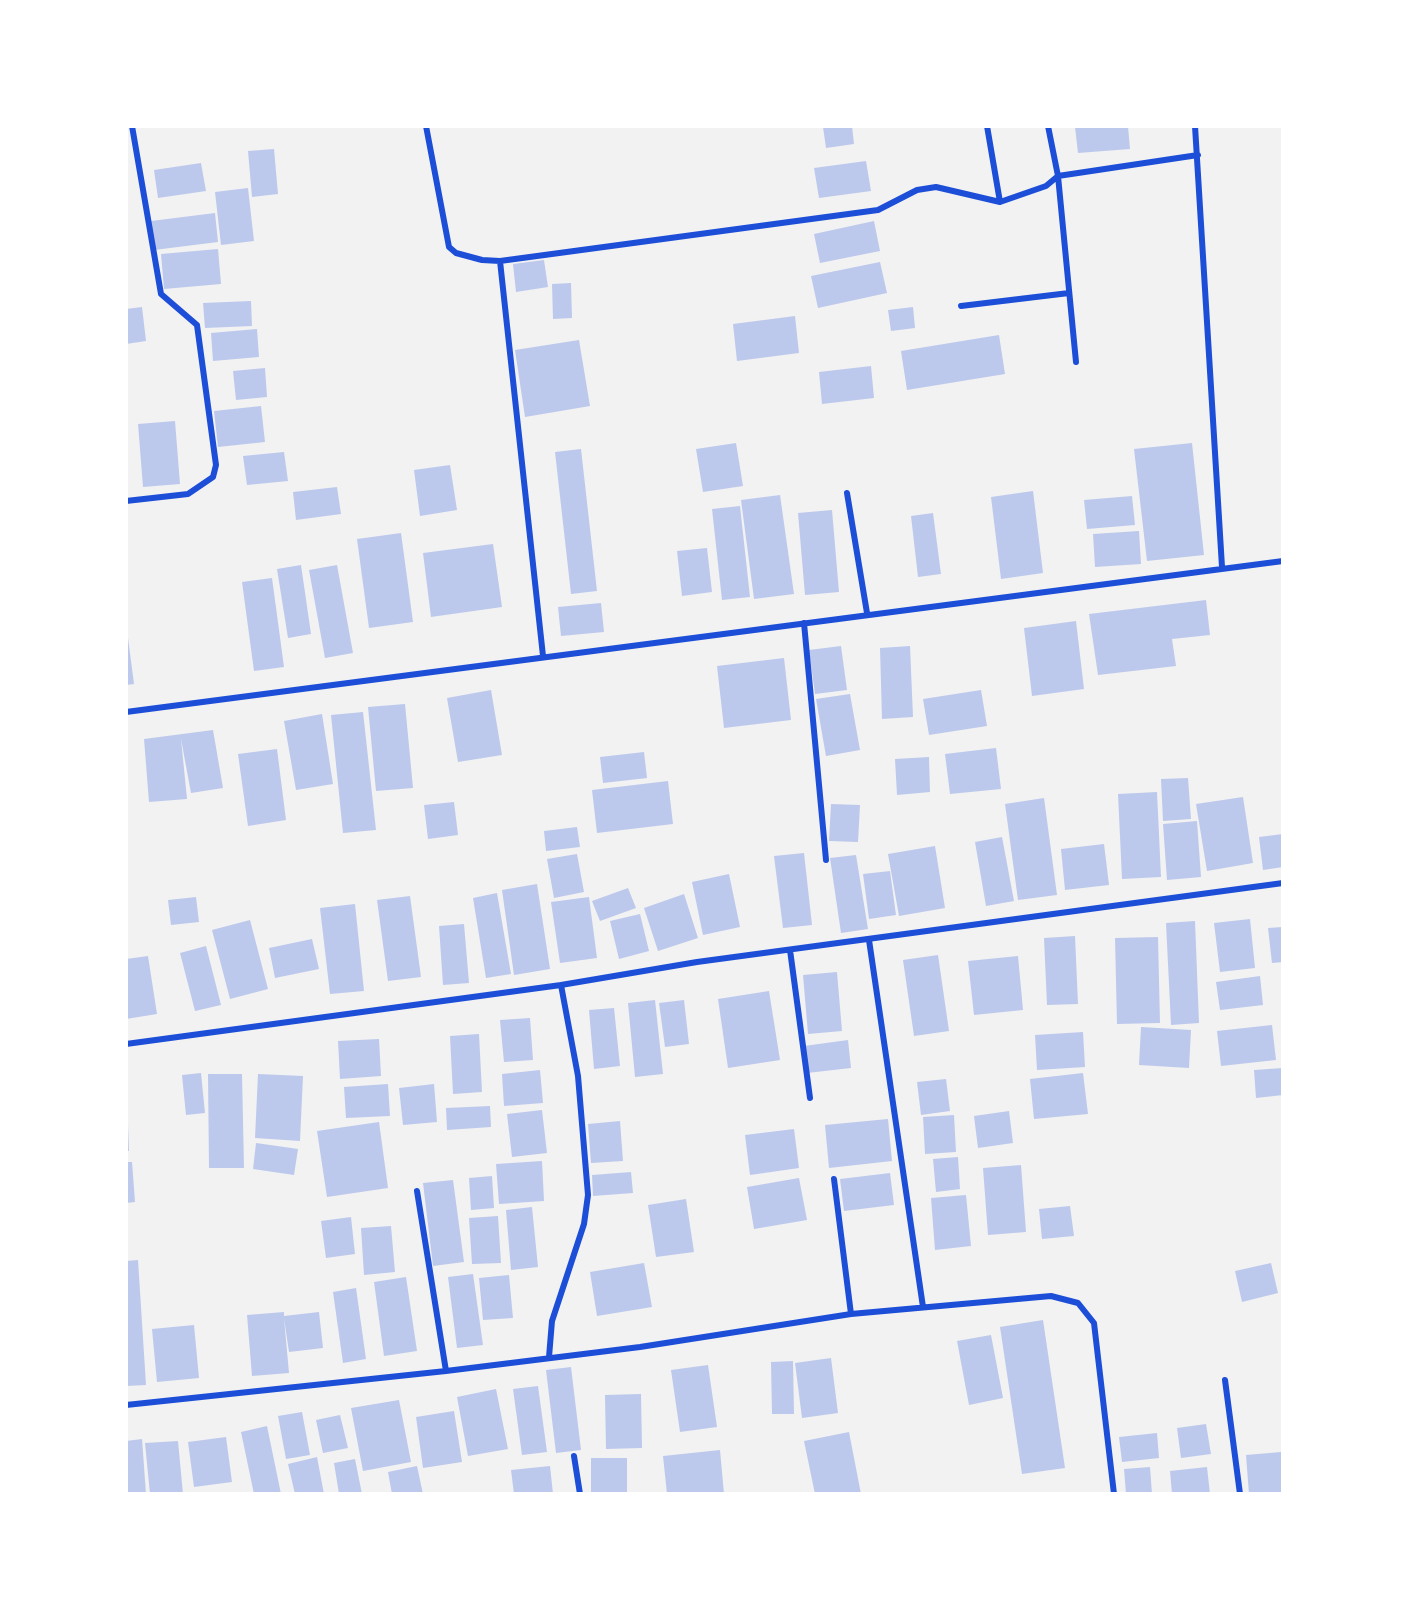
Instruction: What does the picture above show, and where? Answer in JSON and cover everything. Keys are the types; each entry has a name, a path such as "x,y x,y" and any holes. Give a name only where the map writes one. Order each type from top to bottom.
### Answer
{"street":[{"path":"126,501 188,494 206,484 216,470 197,325 163,296 132,126"},
{"path":"426,126 449,248 456,253 482,260 500,261 878,210 917,190 936,187 1000,202 1046,186 1058,176 1197,155"},
{"path":"987,126 1000,202"},
{"path":"1048,126 1058,176 1076,362"},
{"path":"1195,126 1199,221 1222,567"},
{"path":"500,261 543,656"},
{"path":"961,306 1069,292"},
{"path":"847,493 867,613"},
{"path":"126,712 867,613 1283,561"},
{"path":"804,623 826,860"},
{"path":"126,1044 561,985 697,962 1283,883"},
{"path":"869,940 923,1307"},
{"path":"790,950 810,1098"},
{"path":"549,1357 552,1321 584,1224 588,1195 578,1076 561,985"},
{"path":"834,1179 851,1314"},
{"path":"417,1191 446,1371"},
{"path":"126,1405 446,1371 640,1347 851,1314 1051,1296 1070,1300 1086,1310 1094,1323 1114,1494"},
{"path":"1225,1380 1240,1494"},
{"path":"574,1456 580,1494"}],"building":[{"path":"852,126 854,144 826,148 823,127"},
{"path":"1128,126 1130,149 1078,153 1075,127"},
{"path":"274,149 278,194 252,197 248,151"},
{"path":"866,161 871,191 819,198 814,168"},
{"path":"201,163 206,191 158,198 154,170"},
{"path":"248,188 254,241 221,245 215,192"},
{"path":"215,213 218,242 154,250 151,221"},
{"path":"874,221 880,251 820,263 814,234"},
{"path":"218,249 221,284 164,289 161,254"},
{"path":"544,260 548,287 516,292 513,264"},
{"path":"880,262 887,293 818,308 811,276"},
{"path":"571,283 572,318 553,319 552,284"},
{"path":"251,301 252,326 205,328 203,303"},
{"path":"142,307 146,341 126,344 126,309"},
{"path":"913,307 915,328 891,331 888,310"},
{"path":"795,316 799,353 737,361 733,324"},
{"path":"257,329 259,357 213,361 211,333"},
{"path":"999,335 1005,374 907,390 901,351"},
{"path":"579,340 590,406 525,417 515,350"},
{"path":"871,366 874,398 822,404 819,372"},
{"path":"265,368 267,397 236,400 233,371"},
{"path":"261,406 265,442 218,447 214,411"},
{"path":"175,421 180,484 143,487 138,424"},
{"path":"736,443 743,486 703,492 696,449"},
{"path":"1192,443 1204,555 1147,561 1134,449"},
{"path":"581,449 597,591 571,594 555,452"},
{"path":"284,452 288,481 247,485 243,456"},
{"path":"450,465 457,510 420,516 414,470"},
{"path":"337,487 341,514 296,520 293,492"},
{"path":"1033,491 1043,573 1001,579 991,497"},
{"path":"780,495 794,594 754,599 741,500"},
{"path":"1132,496 1135,525 1087,529 1084,500"},
{"path":"740,506 750,597 722,600 712,509"},
{"path":"832,510 839,592 805,595 798,513"},
{"path":"933,513 941,574 918,577 911,516"},
{"path":"1139,531 1141,564 1095,567 1093,534"},
{"path":"401,533 413,622 369,628 357,539"},
{"path":"493,544 502,607 431,617 423,553"},
{"path":"707,548 712,592 682,596 677,551"},
{"path":"301,565 311,634 288,638 277,569"},
{"path":"337,565 353,653 325,658 309,570"},
{"path":"272,578 284,667 254,671 242,582"},
{"path":"1206,600 1210,635 1172,639 1176,666 1098,675 1089,614"},
{"path":"601,603 604,632 561,636 558,607"},
{"path":"1076,621 1084,689 1032,696 1024,628"},
{"path":"128,638 134,684 126,685 126,639"},
{"path":"841,646 847,690 815,694 809,650"},
{"path":"910,646 913,717 882,719 880,648"},
{"path":"784,658 791,720 724,728 717,666"},
{"path":"491,690 502,755 458,762 447,698"},
{"path":"981,690 987,726 929,735 923,699"},
{"path":"850,694 860,750 826,756 816,699"},
{"path":"405,704 413,788 376,791 368,707"},
{"path":"363,712 376,830 343,833 331,715"},
{"path":"322,714 333,784 296,790 284,721"},
{"path":"213,730 223,788 191,793 181,739 187,799 149,802 144,739"},
{"path":"996,748 1001,789 950,794 945,754"},
{"path":"277,749 286,820 248,826 238,754"},
{"path":"644,752 647,778 603,783 600,757"},
{"path":"929,757 930,792 897,795 895,759"},
{"path":"1188,778 1191,819 1163,821 1161,779"},
{"path":"668,781 673,824 597,833 592,790"},
{"path":"1157,792 1161,877 1122,879 1118,794"},
{"path":"1243,797 1253,863 1207,871 1196,804"},
{"path":"1044,798 1057,895 1018,900 1005,804"},
{"path":"454,802 458,835 428,839 424,805"},
{"path":"831,804 860,805 858,842 829,841"},
{"path":"1197,821 1201,877 1167,880 1163,824"},
{"path":"577,827 580,847 546,851 544,831"},
{"path":"1283,834 1283,867 1263,870 1259,837"},
{"path":"1002,837 1014,901 986,906 975,842"},
{"path":"1104,844 1109,885 1065,890 1061,849"},
{"path":"935,846 945,908 899,916 888,854"},
{"path":"804,853 812,925 783,928 774,856"},
{"path":"577,854 584,892 554,898 547,859"},
{"path":"856,855 868,929 841,933 830,858"},
{"path":"890,871 896,915 869,919 863,874"},
{"path":"729,874 740,927 703,935 692,882"},
{"path":"537,884 550,969 514,975 502,890"},
{"path":"628,888 636,908 600,921 592,901"},
{"path":"497,893 511,974 486,978 473,898"},
{"path":"684,894 698,938 658,951 644,908"},
{"path":"410,896 421,977 388,981 377,900"},
{"path":"196,897 199,922 171,925 168,900"},
{"path":"589,897 597,958 560,963 551,902"},
{"path":"355,904 364,991 330,994 320,908"},
{"path":"640,914 649,951 619,959 610,921"},
{"path":"1250,919 1255,968 1220,972 1214,923"},
{"path":"250,920 268,989 230,999 212,930"},
{"path":"1195,921 1199,1023 1171,1025 1166,923"},
{"path":"464,924 469,983 443,985 439,926"},
{"path":"1283,927 1283,962 1272,963 1268,928"},
{"path":"1075,936 1078,1004 1047,1005 1044,938"},
{"path":"1158,937 1160,1023 1117,1024 1115,938"},
{"path":"312,939 319,969 275,978 269,948"},
{"path":"206,946 221,1005 195,1011 180,953"},
{"path":"938,955 949,1031 914,1036 903,960"},
{"path":"148,956 157,1014 126,1019 126,959"},
{"path":"1018,956 1023,1010 974,1015 968,961"},
{"path":"837,972 842,1031 808,1034 803,975"},
{"path":"1260,976 1263,1005 1220,1010 1216,982"},
{"path":"769,991 780,1060 728,1068 718,999"},
{"path":"655,1000 663,1074 635,1077 628,1003"},
{"path":"684,1000 689,1044 665,1047 659,1003"},
{"path":"614,1008 620,1066 594,1069 589,1010"},
{"path":"530,1018 533,1060 504,1062 500,1020"},
{"path":"1272,1025 1276,1060 1221,1066 1217,1031"},
{"path":"1141,1027 1191,1030 1189,1068 1139,1065"},
{"path":"1083,1032 1085,1067 1037,1070 1035,1035"},
{"path":"479,1034 482,1092 453,1094 450,1036"},
{"path":"379,1039 381,1076 340,1079 338,1041"},
{"path":"848,1040 851,1068 807,1073 804,1046"},
{"path":"1283,1068 1283,1095 1256,1098 1254,1070"},
{"path":"540,1070 543,1103 504,1106 502,1074"},
{"path":"201,1073 205,1113 186,1115 182,1075"},
{"path":"1083,1073 1088,1114 1034,1119 1030,1079"},
{"path":"208,1074 242,1074 244,1168 209,1168"},
{"path":"258,1074 303,1076 300,1141 255,1138"},
{"path":"946,1079 950,1111 921,1115 917,1082"},
{"path":"388,1084 390,1116 346,1118 344,1087"},
{"path":"434,1084 437,1122 403,1125 399,1088"},
{"path":"490,1106 491,1127 447,1130 446,1108"},
{"path":"542,1110 547,1153 512,1157 507,1114"},
{"path":"1009,1111 1013,1143 978,1148 974,1116"},
{"path":"954,1115 956,1152 925,1154 923,1117"},
{"path":"888,1119 892,1161 829,1168 825,1125"},
{"path":"620,1121 623,1161 591,1163 588,1124"},
{"path":"379,1122 388,1188 327,1197 317,1131"},
{"path":"126,1125 128,1125 129,1151 126,1151"},
{"path":"794,1129 799,1168 750,1175 745,1135"},
{"path":"256,1143 298,1149 294,1175 253,1169"},
{"path":"958,1157 960,1189 936,1192 933,1159"},
{"path":"542,1161 544,1201 499,1204 496,1164"},
{"path":"126,1162 132,1162 135,1202 126,1203"},
{"path":"1021,1165 1026,1232 988,1235 983,1168"},
{"path":"631,1172 633,1193 593,1196 592,1175"},
{"path":"890,1173 894,1205 844,1211 840,1179"},
{"path":"492,1176 494,1208 471,1210 469,1178"},
{"path":"799,1178 807,1220 754,1229 747,1187"},
{"path":"453,1180 464,1262 433,1266 423,1183"},
{"path":"966,1195 971,1246 935,1250 931,1198"},
{"path":"686,1199 694,1252 656,1257 648,1205"},
{"path":"1070,1206 1074,1236 1042,1239 1039,1209"},
{"path":"532,1207 538,1267 511,1270 506,1210"},
{"path":"498,1216 501,1263 472,1264 469,1218"},
{"path":"351,1217 355,1254 326,1258 321,1221"},
{"path":"391,1226 395,1272 364,1275 361,1228"},
{"path":"138,1260 146,1385 126,1386 126,1261"},
{"path":"644,1263 652,1307 597,1316 590,1272"},
{"path":"1271,1263 1278,1293 1242,1302 1235,1271"},
{"path":"473,1274 483,1345 457,1348 448,1277"},
{"path":"509,1275 513,1318 483,1320 479,1278"},
{"path":"406,1277 417,1351 384,1356 374,1282"},
{"path":"356,1288 366,1359 343,1363 333,1292"},
{"path":"284,1312 284,1316 319,1312 323,1348 289,1352 284,1318 289,1373 252,1376 247,1315"},
{"path":"1043,1320 1065,1468 1022,1474 1000,1327"},
{"path":"194,1325 199,1378 157,1382 152,1329"},
{"path":"991,1335 1003,1398 969,1405 957,1341"},
{"path":"831,1358 838,1413 802,1418 795,1363"},
{"path":"793,1361 794,1414 772,1414 771,1362"},
{"path":"708,1365 717,1427 680,1432 671,1370"},
{"path":"571,1367 581,1450 556,1453 546,1370"},
{"path":"538,1386 547,1452 522,1455 513,1389"},
{"path":"496,1389 508,1449 468,1456 457,1397"},
{"path":"641,1394 642,1448 606,1449 605,1395"},
{"path":"399,1400 411,1462 363,1471 351,1408"},
{"path":"454,1411 462,1462 423,1468 416,1417"},
{"path":"302,1412 310,1455 286,1459 278,1416"},
{"path":"340,1415 348,1448 323,1453 316,1420"},
{"path":"1206,1424 1211,1454 1181,1458 1177,1428"},
{"path":"267,1426 281,1494 254,1494 241,1432"},
{"path":"849,1432 861,1494 815,1494 804,1441"},
{"path":"1157,1433 1159,1458 1122,1462 1119,1437"},
{"path":"226,1437 232,1482 194,1487 188,1442"},
{"path":"142,1439 146,1494 126,1494 126,1441"},
{"path":"178,1441 183,1494 150,1494 145,1443"},
{"path":"720,1450 724,1494 667,1494 663,1456"},
{"path":"1281,1452 1283,1494 1249,1494 1246,1455"},
{"path":"317,1457 324,1494 295,1494 288,1464"},
{"path":"591,1458 627,1458 627,1494 591,1494"},
{"path":"355,1459 362,1494 339,1494 334,1463"},
{"path":"417,1466 423,1494 392,1494 388,1472"},
{"path":"550,1466 553,1494 514,1494 511,1470"},
{"path":"1150,1467 1152,1494 1126,1494 1124,1469"},
{"path":"1207,1467 1210,1494 1172,1494 1170,1471"}]}
